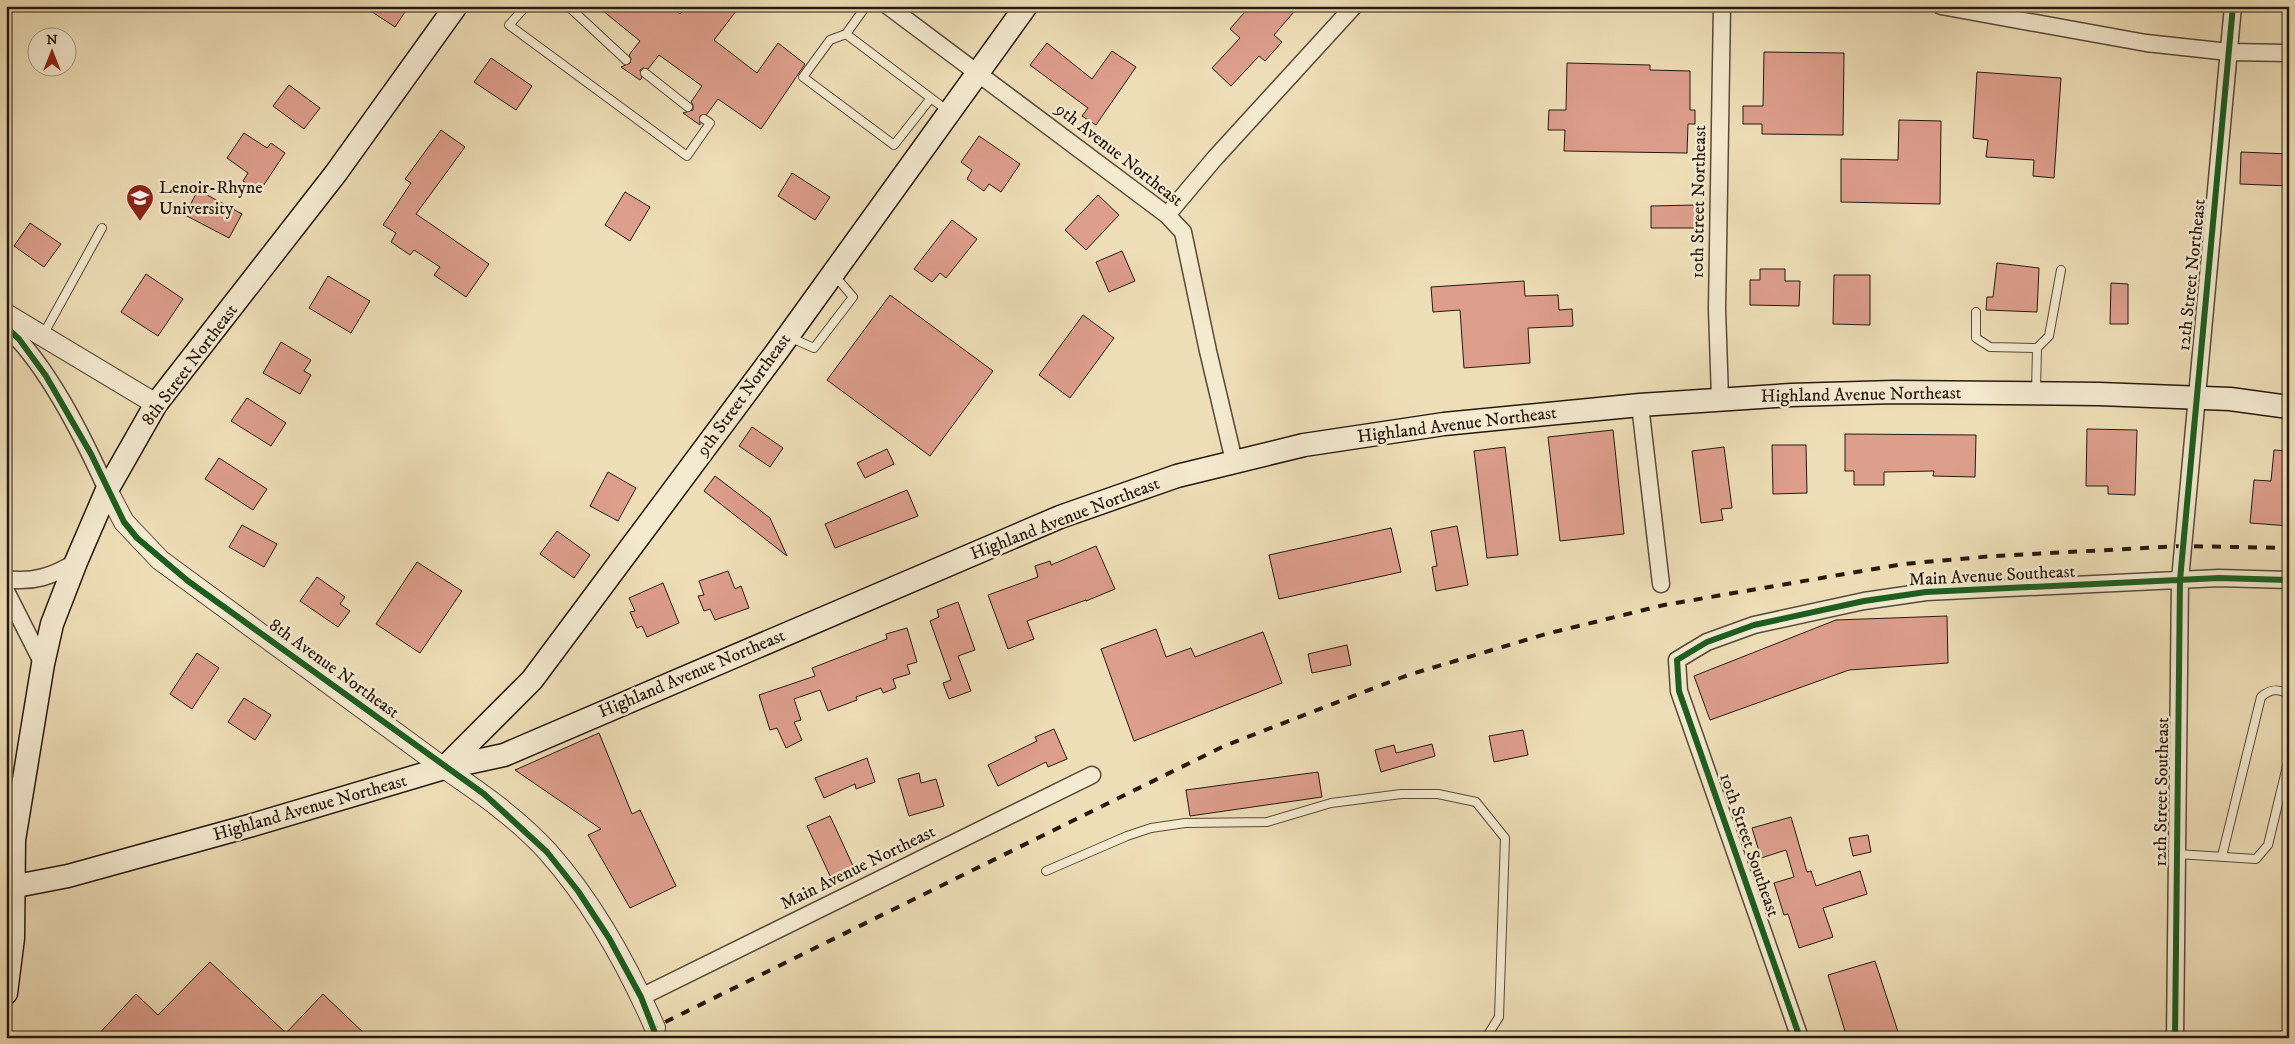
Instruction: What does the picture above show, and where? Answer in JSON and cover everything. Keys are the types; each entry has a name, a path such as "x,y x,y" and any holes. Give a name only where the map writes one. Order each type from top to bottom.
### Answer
{"main road":[{"name":"8th Street Northeast","path":"6,993 13,938 9,888 14,840 43,664 52,624 76,562 108,490 156,404 336,173 456,6"},
{"name":"9th Street Northeast","path":"444,768 532,680 787,336 1026,6"},
{"name":"Highland Avenue Northeast","path":"9,888 68,876 444,768 504,755 1060,517 1138,489 1234,461 1304,445 1397,430 1720,398 1884,393 2036,393 2195,397 2230,399 2289,407"}],"street":[{"name":"9th Avenue Northeast","path":"888,6 1167,214 1183,232 1208,352 1234,461"},
{"path":"1167,214 1215,158 1354,6"},
{"name":"10th Street Northeast","path":"1720,398 1717,290 1722,6"},
{"path":"1941,6 2146,43 2229,52 2289,53"},
{"name":"12th Street Northeast","path":"2183,546 2195,397 2233,6"},
{"path":"6,314 156,404"},
{"name":"8th Avenue Northeast","path":"6,327 19,339 46,376 91,454 124,522 160,560 444,768 484,794 547,852 578,891 609,938 641,997 656,1033"},
{"path":"1640,405 1661,584"},
{"name":"12th Street Southeast","path":"2175,1038 2180,580 2183,546"},
{"path":"6,579 36,580 57,574 76,562"},
{"name":"Main Avenue Southeast","path":"1677,660 1707,642 1754,625 1864,601 1926,592 2219,578 2289,580"},
{"path":"6,591 43,664"},
{"name":"10th Street Southeast","path":"1677,660 1679,691 1800,1038"},
{"name":"Main Avenue Northeast","path":"641,997 1092,775"}],"lane":[{"path":"526,6 509,25 687,156 710,123 704,119"},
{"path":"568,6 626,60"},
{"path":"866,6 846,34 830,40 803,77 894,145 931,98"},
{"path":"846,34 950,112"},
{"path":"646,73 688,107"},
{"path":"42,335 102,228"},
{"path":"2036,393 2037,348 2049,336 2061,270"},
{"path":"787,336 814,348 853,297 832,273"},
{"path":"1976,312 1976,338 1990,347 2037,348"},
{"path":"2222,856 2261,697 2268,691 2280,690 2289,694"},
{"path":"2177,854 2256,859 2268,845 2289,758"},
{"path":"1046,871 1127,836 1151,828 1185,823 1267,822 1331,803 1401,794 1438,794 1476,802 1505,838 1499,1017 1486,1038"}],"building":[{"path":"363,6 409,6 395,27"},
{"path":"597,6 670,6 680,14 687,6 740,6 714,40 757,73 778,43 805,64 761,129 718,99 707,114 700,116 700,125 683,113 693,110 691,102 702,86 659,55 648,69 643,68 640,70 642,78 640,80 621,67 630,63 629,55 640,41"},
{"path":"1250,6 1299,6 1274,35 1282,42 1265,61 1259,56 1231,86 1212,68 1240,38 1230,29"},
{"path":"1047,43 1092,79 1112,51 1136,67 1096,125 1082,116 1088,108 1030,65"},
{"path":"1764,52 1844,53 1843,135 1762,134 1762,124 1743,124 1743,106 1763,106"},
{"path":"491,58 532,86 516,110 474,82"},
{"path":"1567,63 1650,65 1650,70 1690,71 1690,110 1695,110 1695,124 1688,124 1687,153 1564,151 1565,130 1548,130 1549,110 1566,110"},
{"path":"1977,72 2061,78 2054,178 2033,176 2034,160 1986,157 1988,140 1973,138"},
{"path":"289,85 320,108 304,129 273,106"},
{"path":"1899,120 1941,121 1940,204 1841,202 1841,159 1898,160"},
{"path":"441,130 465,147 416,214 489,264 466,297 434,275 440,267 414,250 410,255 391,242 396,233 383,225 411,183 405,179"},
{"path":"244,133 267,148 271,143 285,153 259,192 243,181 248,173 227,158"},
{"path":"979,136 1020,164 1001,192 989,184 984,191 967,179 972,170 961,162"},
{"path":"2241,152 2289,154 2289,186 2240,184"},
{"path":"792,173 830,197 815,220 778,196"},
{"path":"198,190 242,214 229,238 185,215"},
{"path":"625,192 650,207 630,241 605,225"},
{"path":"1098,195 1119,215 1086,250 1065,230"},
{"path":"1696,205 1697,228 1651,228 1651,206"},
{"path":"952,220 977,239 946,278 940,273 932,282 914,269"},
{"path":"30,223 61,244 44,267 14,246"},
{"path":"1122,251 1135,281 1109,292 1096,262"},
{"path":"1997,263 2039,268 2037,312 1986,310 1987,297 1993,297"},
{"path":"1760,269 1785,269 1785,281 1800,281 1799,306 1750,305 1750,280 1760,280"},
{"path":"146,274 183,299 158,336 121,312"},
{"path":"1834,275 1870,275 1870,325 1833,324"},
{"path":"328,276 370,301 351,333 309,308"},
{"path":"1524,281 1525,296 1558,295 1559,310 1572,309 1573,326 1528,328 1530,363 1464,368 1460,310 1433,312 1431,287"},
{"path":"2111,283 2128,284 2128,324 2110,324"},
{"path":"890,295 993,371 930,456 827,380"},
{"path":"1083,315 1114,338 1070,398 1039,375"},
{"path":"281,342 311,360 304,371 311,375 300,394 263,373"},
{"path":"247,398 286,423 271,446 231,421"},
{"path":"752,427 783,448 770,467 739,446"},
{"path":"2087,429 2137,430 2135,495 2108,494 2108,486 2086,486"},
{"path":"1613,430 1624,534 1560,541 1548,437"},
{"path":"1845,434 1976,435 1975,477 1933,476 1934,471 1884,472 1884,485 1854,485 1854,471 1845,471"},
{"path":"1772,445 1806,445 1807,493 1773,494"},
{"path":"1505,447 1518,555 1487,558 1474,451"},
{"path":"1724,447 1732,508 1721,509 1723,520 1701,523 1692,451"},
{"path":"887,449 894,464 865,478 857,463"},
{"path":"2274,450 2289,451 2289,526 2250,523 2254,480 2271,481"},
{"path":"219,458 267,489 253,510 205,479"},
{"path":"608,472 636,488 618,521 590,506"},
{"path":"715,476 770,518 787,556 704,491"},
{"path":"907,490 918,516 835,548 825,524"},
{"path":"242,525 277,544 264,567 229,547"},
{"path":"1457,526 1468,585 1436,591 1432,567 1437,566 1431,531"},
{"path":"1391,528 1401,572 1279,599 1269,555"},
{"path":"557,531 590,555 574,578 540,554"},
{"path":"1096,546 1115,589 1027,621 1034,639 1008,649 988,595 1038,577 1035,566 1050,561 1051,565"},
{"path":"417,562 462,591 420,653 376,624"},
{"path":"728,571 735,589 741,586 749,608 715,620 710,609 704,611 698,596 704,595 699,581"},
{"path":"317,577 345,597 340,604 350,611 338,627 300,601"},
{"path":"663,583 679,623 647,637 642,626 637,628 630,612 635,611 629,598"},
{"path":"958,602 975,650 958,656 971,691 949,699 943,683 951,680 930,621 939,617 937,610"},
{"path":"1947,616 1948,663 1849,670 1710,720 1694,676 1836,620"},
{"path":"907,628 917,662 907,665 910,674 893,679 896,688 883,693 881,688 856,697 857,700 828,711 820,690 794,699 801,720 794,722 802,740 786,748 777,728 770,730 759,695 815,676 812,668 887,639 886,634"},
{"path":"1156,629 1166,657 1191,648 1195,657 1263,632 1282,683 1134,741 1101,649"},
{"path":"1347,645 1351,665 1312,673 1308,654"},
{"path":"197,653 219,668 192,709 170,694"},
{"path":"244,698 271,715 255,740 228,722"},
{"path":"1054,729 1067,759 1048,767 1046,762 998,786 988,765 1037,741 1035,737"},
{"path":"1523,730 1528,755 1494,762 1489,736"},
{"path":"599,733 632,814 640,810 676,886 630,908 588,835 601,829 515,770"},
{"path":"1432,744 1435,756 1381,772 1375,750 1394,745 1396,753"},
{"path":"867,758 875,782 856,789 855,784 824,798 815,778"},
{"path":"1318,772 1322,797 1190,816 1186,790"},
{"path":"919,773 921,783 936,779 944,806 909,816 898,779"},
{"path":"830,816 854,868 831,878 807,826"},
{"path":"1791,817 1807,872 1811,871 1816,886 1860,871 1867,894 1823,908 1833,937 1799,948 1788,914 1784,915 1774,883 1794,877 1786,850 1761,858 1752,828"},
{"path":"1868,835 1871,852 1853,856 1849,838"},
{"path":"1875,961 1900,1038 1847,1038 1828,975"},
{"path":"210,962 286,1033 323,994 369,1038 95,1038 136,994 158,1015"}],"railway":[{"path":"633,1038 1224,746 1408,675 1546,634 1664,605 1903,564 1994,556 2183,546 2289,548"}],"cycle path":[{"path":"2175,1038 2180,580 2233,6"},
{"path":"6,327 19,339 46,376 91,454 124,522 137,538 188,581 484,794 547,852 578,891 609,938 641,997 657,1038"},
{"path":"1800,1038 1679,691 1677,660 1707,642 1754,625 1864,601 1926,592 2219,578 2289,580"}],"place":[{"name":"Lenoir-Rhyne University","path":"140,222"}]}
